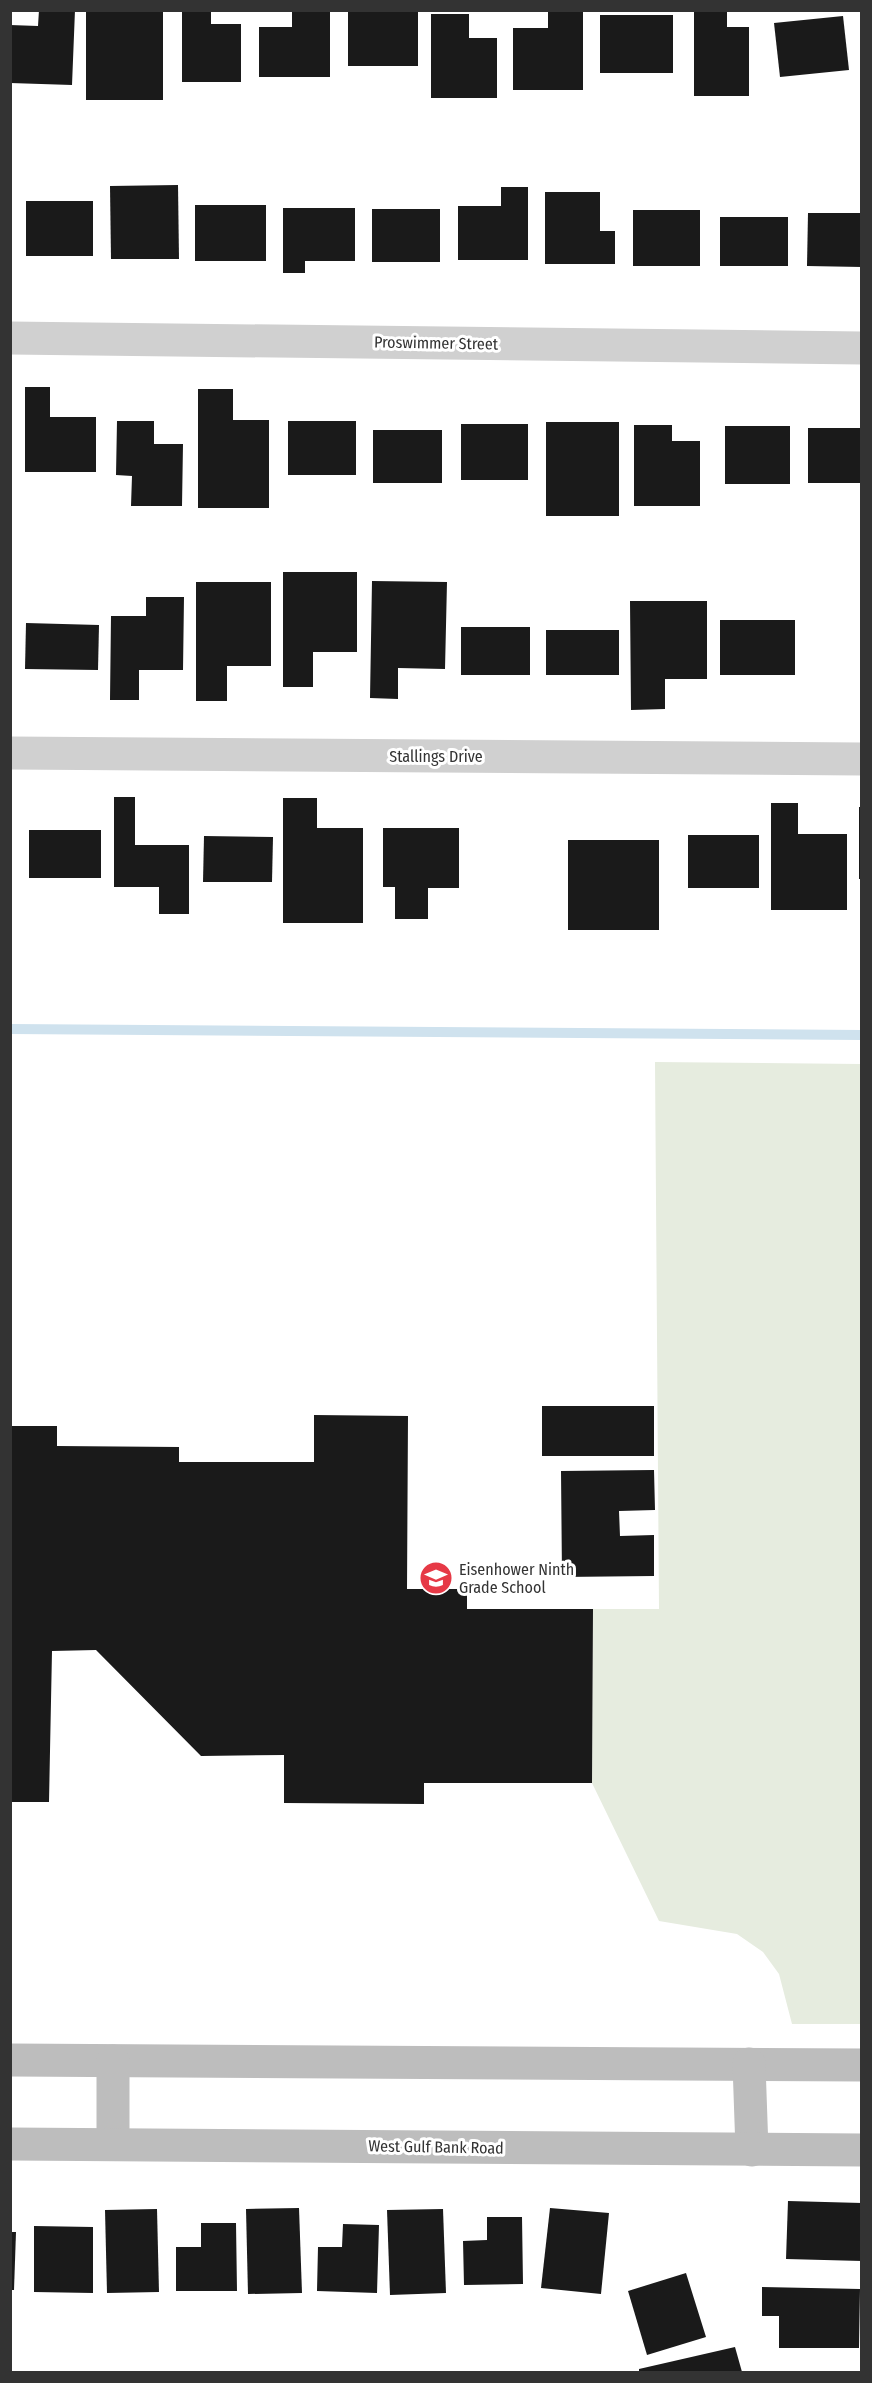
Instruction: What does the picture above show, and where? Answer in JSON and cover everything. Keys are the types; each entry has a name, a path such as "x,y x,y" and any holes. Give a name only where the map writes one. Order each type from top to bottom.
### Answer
{"main road":[{"path":"10,2060 861,2065"},
{"path":"113,2061 113,2144"},
{"path":"749,2064 752,2150"},
{"name":"West Gulf Bank Road","path":"10,2144 861,2150"}],"street":[{"name":"Proswimmer Street","path":"10,338 861,348"},
{"name":"Stallings Drive","path":"10,753 861,759"}],"shaded area":[{"path":"655,1062 861,1064 861,2024 792,2024 779,1974 763,1952 737,1934 659,1921 592,1783 593,1609 659,1609"}],"building":[{"path":"39,10 75,10 72,85 10,83 10,25 38,26"},
{"path":"86,10 163,11 163,100 86,100"},
{"path":"182,10 211,10 211,24 241,24 241,82 182,82"},
{"path":"292,10 330,10 330,77 259,77 259,27 292,27"},
{"path":"348,10 418,10 418,66 348,66"},
{"path":"548,11 583,11 583,90 513,90 513,28 548,28"},
{"path":"694,12 727,12 727,27 749,27 749,96 694,96"},
{"path":"431,14 469,14 469,38 497,38 497,98 431,98"},
{"path":"600,15 673,15 673,73 600,73"},
{"path":"843,16 849,70 780,77 774,23"},
{"path":"178,185 179,259 111,259 110,186"},
{"path":"501,187 528,187 528,260 458,260 458,206 501,206"},
{"path":"545,192 600,192 600,231 615,231 615,264 545,264"},
{"path":"26,201 93,201 93,256 26,256"},
{"path":"195,205 266,205 266,261 195,261"},
{"path":"283,208 355,208 355,261 305,261 305,273 283,273"},
{"path":"372,209 440,209 440,262 372,262"},
{"path":"633,210 700,210 700,266 633,266"},
{"path":"808,213 862,213 862,267 807,266"},
{"path":"720,217 788,217 788,266 720,266"},
{"path":"25,387 50,387 50,417 96,417 96,472 25,472"},
{"path":"198,389 233,389 233,420 269,420 269,508 198,508"},
{"path":"117,421 154,421 154,444 183,444 182,506 131,506 132,476 116,475"},
{"path":"288,421 356,421 356,475 288,475"},
{"path":"546,422 619,422 619,516 546,516"},
{"path":"461,424 528,424 528,480 461,480"},
{"path":"634,425 672,425 672,441 700,441 700,506 634,506"},
{"path":"725,426 790,426 790,484 725,484"},
{"path":"808,428 862,428 862,483 808,483"},
{"path":"373,430 442,430 442,483 373,483"},
{"path":"283,572 357,572 357,652 313,652 313,687 283,687"},
{"path":"372,581 447,582 445,669 398,668 398,699 370,698"},
{"path":"196,582 271,582 271,666 227,666 227,701 196,701"},
{"path":"146,597 184,597 183,670 139,670 139,700 110,700 111,616 146,616"},
{"path":"630,601 707,601 707,679 665,679 665,709 631,710"},
{"path":"720,620 795,620 795,675 720,675"},
{"path":"26,623 99,625 98,670 25,669"},
{"path":"461,627 530,627 530,675 461,675"},
{"path":"546,630 619,630 619,675 546,675"},
{"path":"114,797 135,797 135,845 189,845 189,914 159,914 159,887 114,887"},
{"path":"283,798 317,798 317,828 363,828 363,923 283,923"},
{"path":"771,803 798,803 798,834 847,834 847,910 771,910"},
{"path":"859,807 862,807 862,879 859,879"},
{"path":"383,828 459,828 459,888 428,888 428,919 395,919 395,887 383,887"},
{"path":"29,830 101,830 101,878 29,878"},
{"path":"688,835 759,835 759,888 688,888"},
{"path":"204,836 273,837 272,882 203,882"},
{"path":"568,840 659,840 659,930 568,930"},
{"path":"542,1406 654,1406 654,1456 542,1456"},
{"path":"314,1415 408,1416 407,1589 467,1589 467,1609 593,1609 592,1783 424,1783 424,1804 284,1803 284,1755 201,1756 96,1650 52,1651 49,1802 10,1802 10,1426 57,1426 57,1446 179,1447 179,1462 314,1462"},
{"path":"654,1470 655,1510 619,1511 620,1536 654,1535 654,1576 562,1577 561,1471"},
{"path":"788,2201 862,2203 862,2261 786,2259"},
{"path":"299,2208 302,2293 248,2294 246,2209"},
{"path":"550,2208 609,2213 601,2294 541,2288"},
{"path":"157,2209 159,2292 107,2293 105,2210"},
{"path":"443,2209 446,2293 390,2295 387,2210"},
{"path":"487,2217 522,2217 523,2284 464,2285 463,2241 487,2240"},
{"path":"201,2223 236,2223 237,2291 176,2291 176,2247 201,2247"},
{"path":"343,2224 379,2225 377,2293 317,2291 318,2247 342,2247"},
{"path":"34,2226 93,2227 93,2293 34,2292"},
{"path":"10,2232 16,2232 14,2290 10,2290"},
{"path":"686,2273 706,2337 647,2355 628,2291"},
{"path":"762,2287 860,2289 859,2348 779,2348 779,2316 762,2316"},
{"path":"735,2347 742,2372 639,2372 639,2369"}],"waterway":[{"path":"10,1029 862,1035"}],"place":[{"name":"Eisenhower Ninth Grade School","path":"436,1578"}]}
